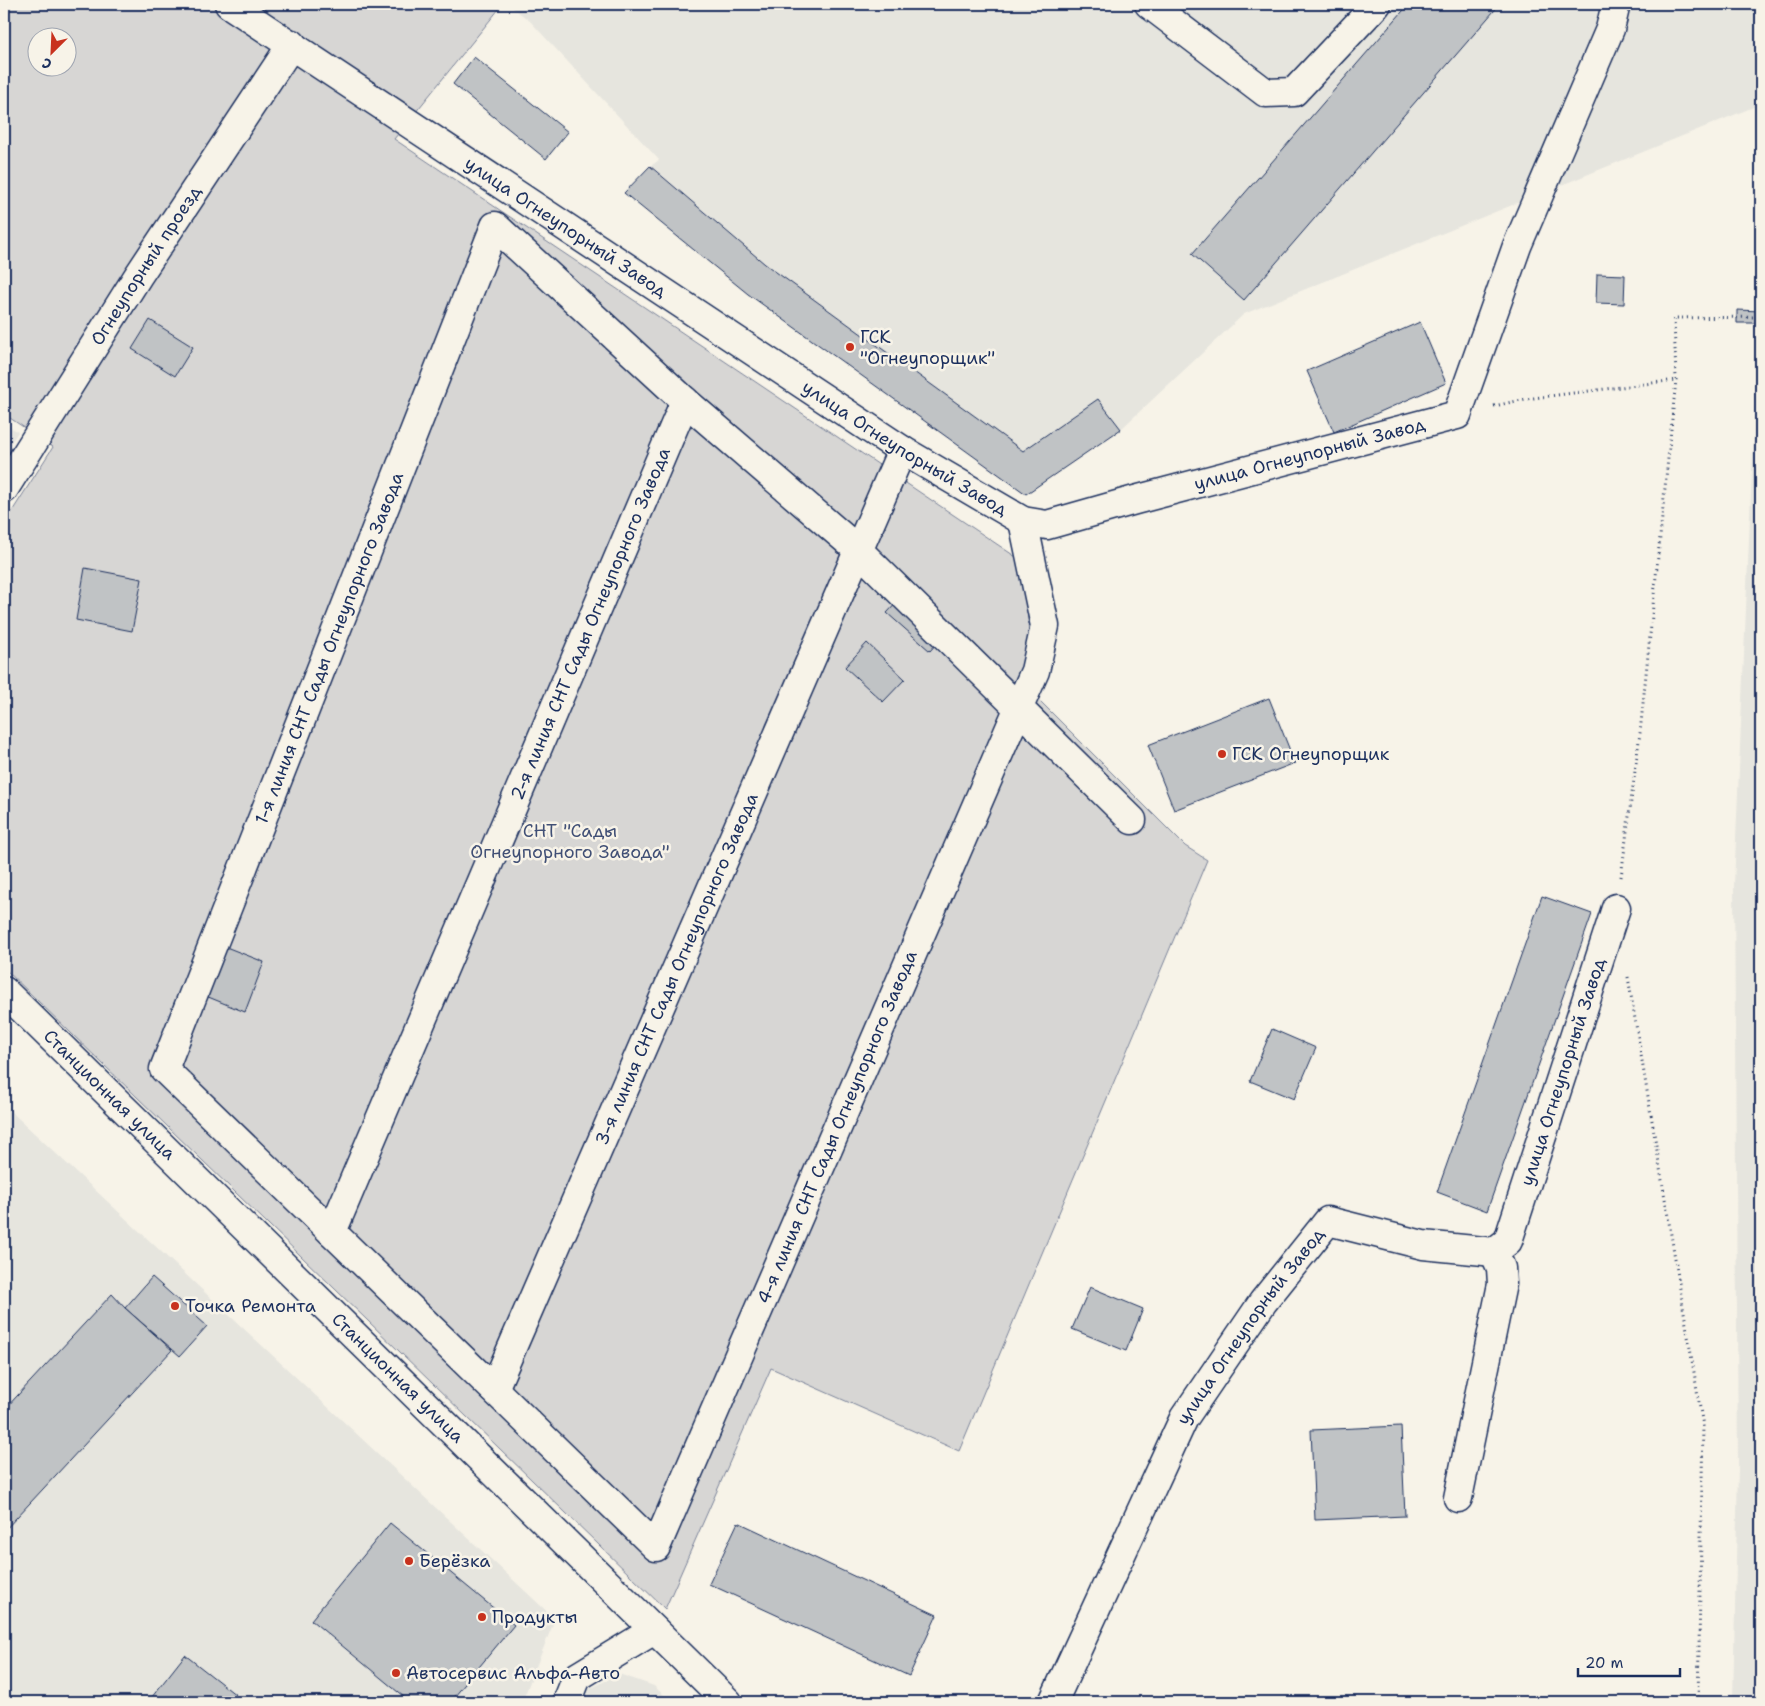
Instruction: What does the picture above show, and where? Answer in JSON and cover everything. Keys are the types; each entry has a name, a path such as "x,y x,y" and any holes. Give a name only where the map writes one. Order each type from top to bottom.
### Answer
{"street":[{"name":"улица Огнеупорный Завод","path":"229,4 902,450 1023,521 1047,525 1457,415"},
{"path":"1149,4 1266,93 1294,92 1377,4"},
{"path":"1457,415 1517,246 1610,29 1616,4"},
{"name":"Огнеупорный проезд","path":"4,489 138,276 292,44"},
{"name":"1-я линия СНТ Сады Огнеупорного Завода","path":"332,1232 164,1069 495,226 686,401"},
{"path":"686,401 858,550 1132,820"},
{"name":"2-я линия СНТ Сады Огнеупорного Завода","path":"332,1232 686,401"},
{"name":"3-я линия СНТ Сады Огнеупорного Завода","path":"494,1389 902,450"},
{"name":"4-я линия СНТ Сады Огнеупорного Завода","path":"494,1389 656,1547 1035,671 1045,626 1023,521"},
{"name":"улица Огнеупорный Завод","path":"1053,1702 1184,1418 1263,1302 1328,1221 1423,1246 1494,1252 1508,1241 1616,908"},
{"name":"Станционная улица","path":"4,991 728,1702"},
{"path":"332,1232 494,1389"},
{"path":"1458,1498 1502,1284 1501,1268 1494,1252"},
{"path":"567,1702 577,1677 654,1630"}],"path":[{"path":"1616,908 1640,733 1676,380 1674,318 1761,317"},
{"path":"1457,415 1526,399 1676,380"},
{"path":"1628,977 1704,1426 1698,1702"}],"shaded area":[{"path":"508,4 1761,4 1761,104 1244,314 1121,429 1098,400 1023,451 765,264 651,166 659,160 530,21"},
{"path":"1761,263 1761,1702 1733,1702 1738,1467 1734,885"},
{"path":"4,423 18,432 4,453"},
{"path":"4,1105 555,1619 522,1702 4,1702"},
{"path":"619,1674 654,1686 671,1702 580,1702 589,1689"}],"green space":[{"name":"СНТ \"Сады Огнеупорного Завода\"","path":"4,4 503,4 394,139 1025,563 1032,693 1185,846 1207,860 959,1451 771,1368 665,1609 4,968 4,524 53,447 4,414"}],"building":[{"path":"1409,4 1500,4 1244,300 1192,254"},
{"path":"474,57 568,132 546,159 453,84"},
{"name":"ГСК \"Огнеупорщик\"","path":"650,166 765,264 1023,451 1098,399 1121,429 1026,494 748,294 624,193"},
{"path":"1597,274 1625,275 1624,304 1596,303"},
{"path":"1737,310 1761,311 1761,323 1737,323"},
{"path":"150,320 193,347 175,376 132,349"},
{"path":"1420,322 1446,383 1334,432 1307,371"},
{"path":"85,568 142,579 132,631 76,620"},
{"path":"901,598 943,636 930,651 887,613"},
{"path":"867,643 905,679 883,702 845,667"},
{"name":"ГСК Огнеупорщик","path":"1269,698 1295,763 1174,810 1148,745"},
{"path":"1542,896 1592,914 1487,1211 1437,1192"},
{"path":"221,945 264,962 245,1012 201,994"},
{"path":"1272,1029 1316,1048 1294,1099 1250,1081"},
{"path":"152,1277 207,1326 180,1356 125,1308"},
{"path":"1090,1287 1143,1309 1126,1351 1072,1329"},
{"path":"112,1294 172,1350 4,1531 4,1410"},
{"path":"1401,1426 1405,1516 1315,1520 1311,1430"},
{"path":"738,1522 937,1615 909,1676 709,1584"},
{"path":"390,1523 514,1625 450,1702 410,1702 311,1620"},
{"path":"185,1655 236,1695 230,1702 148,1702"}],"place":[{"name":"ГСК \"Огнеупорщик\"","path":"850,347"},
{"name":"ГСК Огнеупорщик","path":"1222,754"},
{"name":"Точка Ремонта","path":"175,1306"},
{"name":"Берёзка","path":"409,1561"},
{"name":"Продукты","path":"482,1617"},
{"name":"Автосервис Альфа-Авто","path":"396,1673"}]}
